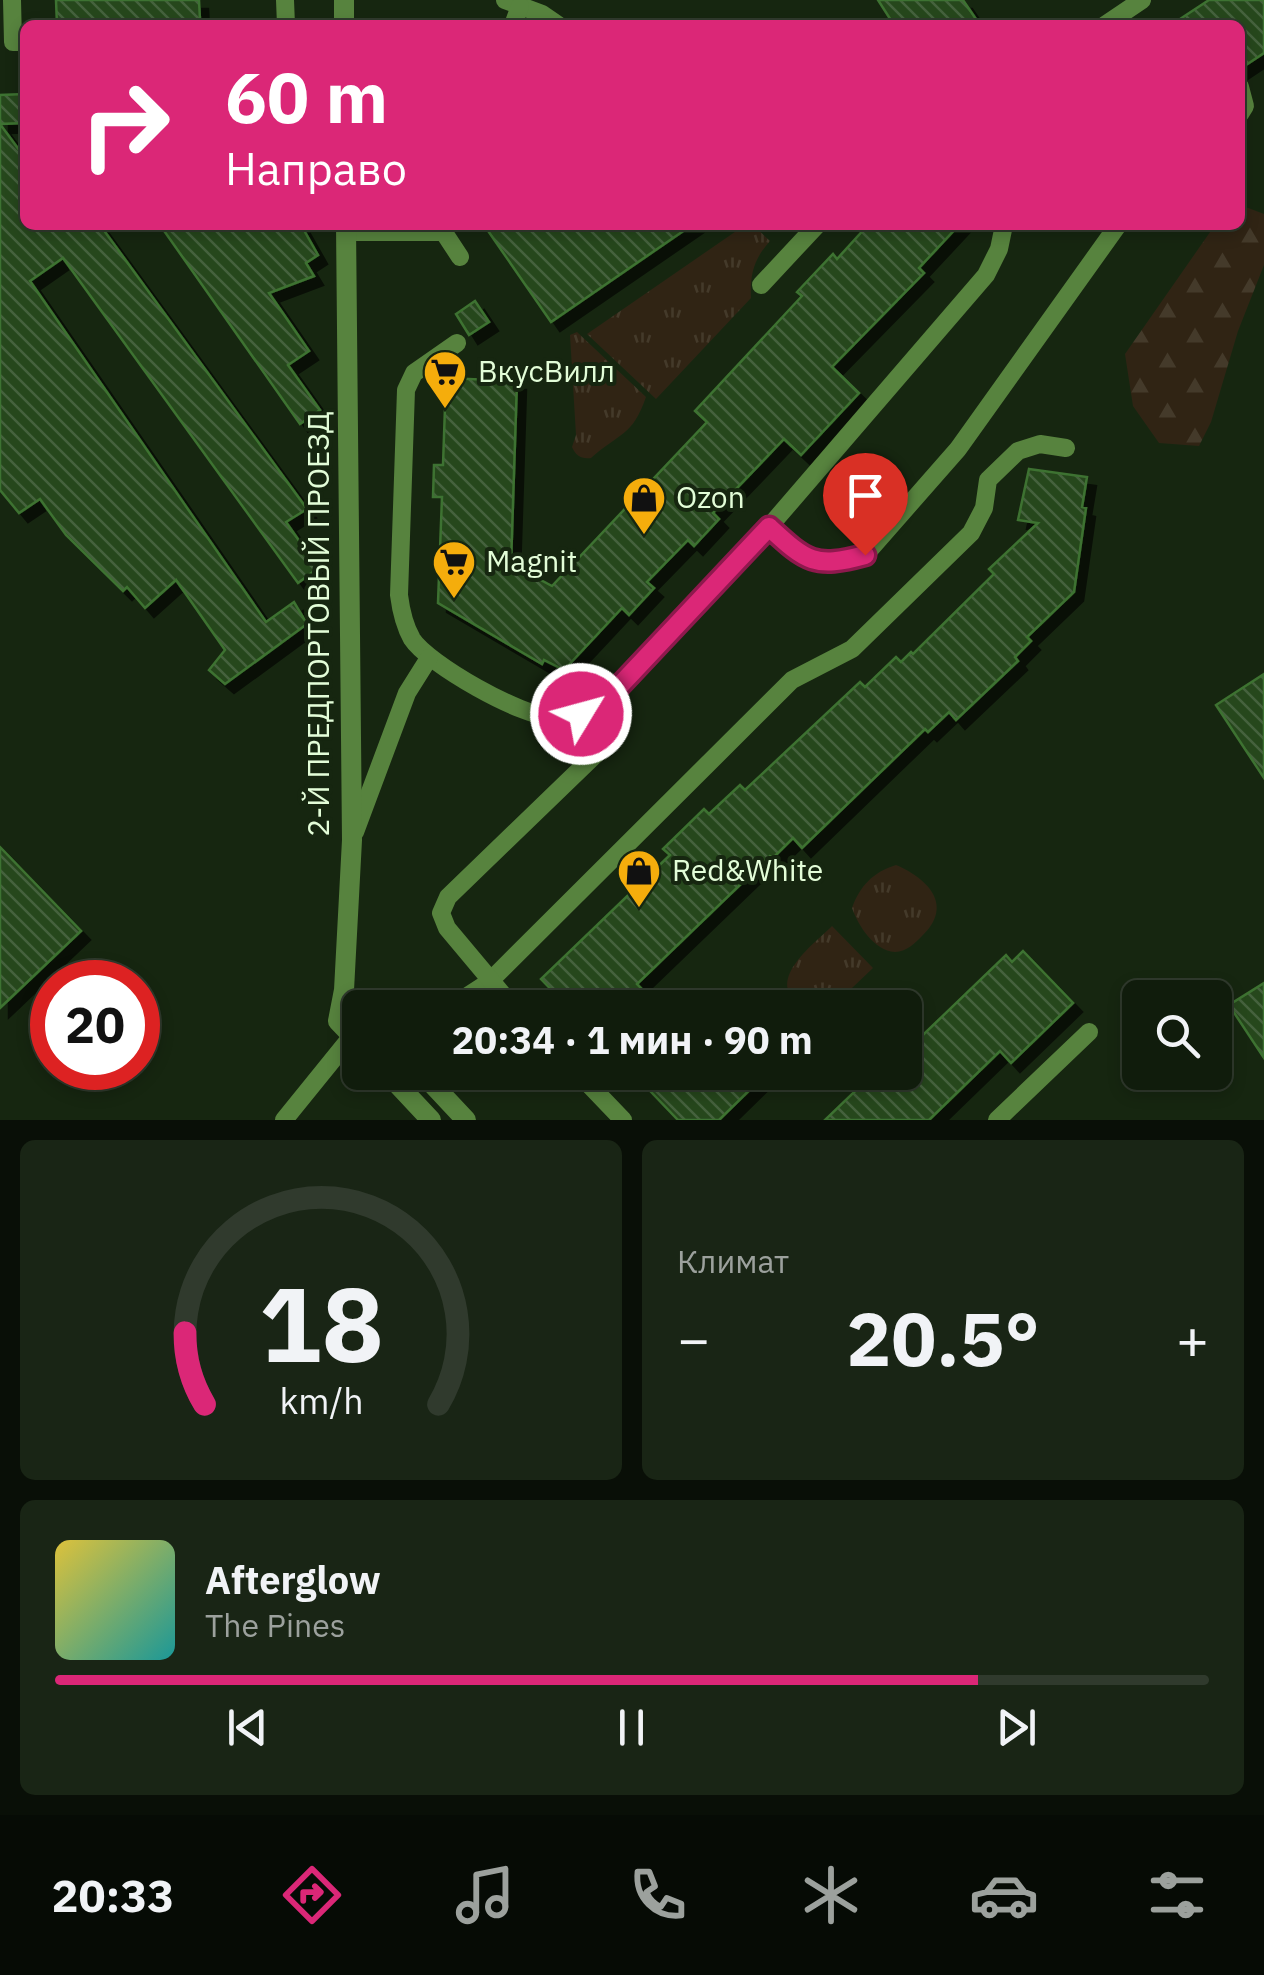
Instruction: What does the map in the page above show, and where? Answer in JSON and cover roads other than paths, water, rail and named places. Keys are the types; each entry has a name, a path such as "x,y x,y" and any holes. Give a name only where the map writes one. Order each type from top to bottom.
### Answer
{"street":[{"name":"2-Й ПРЕДПОРТОВЫЙ ПРОЕЗД","path":"344,990 352,840 346,230"},
{"path":"403,1090 431,1120"},
{"path":"438,1090 466,1120"}],"lane":[{"path":"12,0 13,42 20,42"},
{"path":"1112,20 1142,0"},
{"path":"512,3 548,20"},
{"path":"442,230 460,256"},
{"path":"761,285 812,230"},
{"path":"457,342 414,372 406,390 398,595 408,630 429,658 516,706 548,717 581,714 610,696 769,527 986,275 1003,230"},
{"path":"769,527 801,557 833,564 865,555 958,449 1114,230"},
{"path":"477,990 490,982 792,680 852,649 971,533 984,508 988,480 1018,451 1040,444 1066,448"},
{"path":"352,840 407,693 429,658"},
{"path":"497,990 469,950 447,928 441,912 448,897 596,753"},
{"path":"997,1120 1089,1032"},
{"path":"284,1120 342,1044"},
{"path":"594,1090 623,1120"}],"place":[{"name":"ВкусВилл","path":"445,410"},
{"name":"Ozon","path":"644,536"},
{"name":"Magnit","path":"454,600"},
{"name":"Red&White","path":"639,909"}]}
